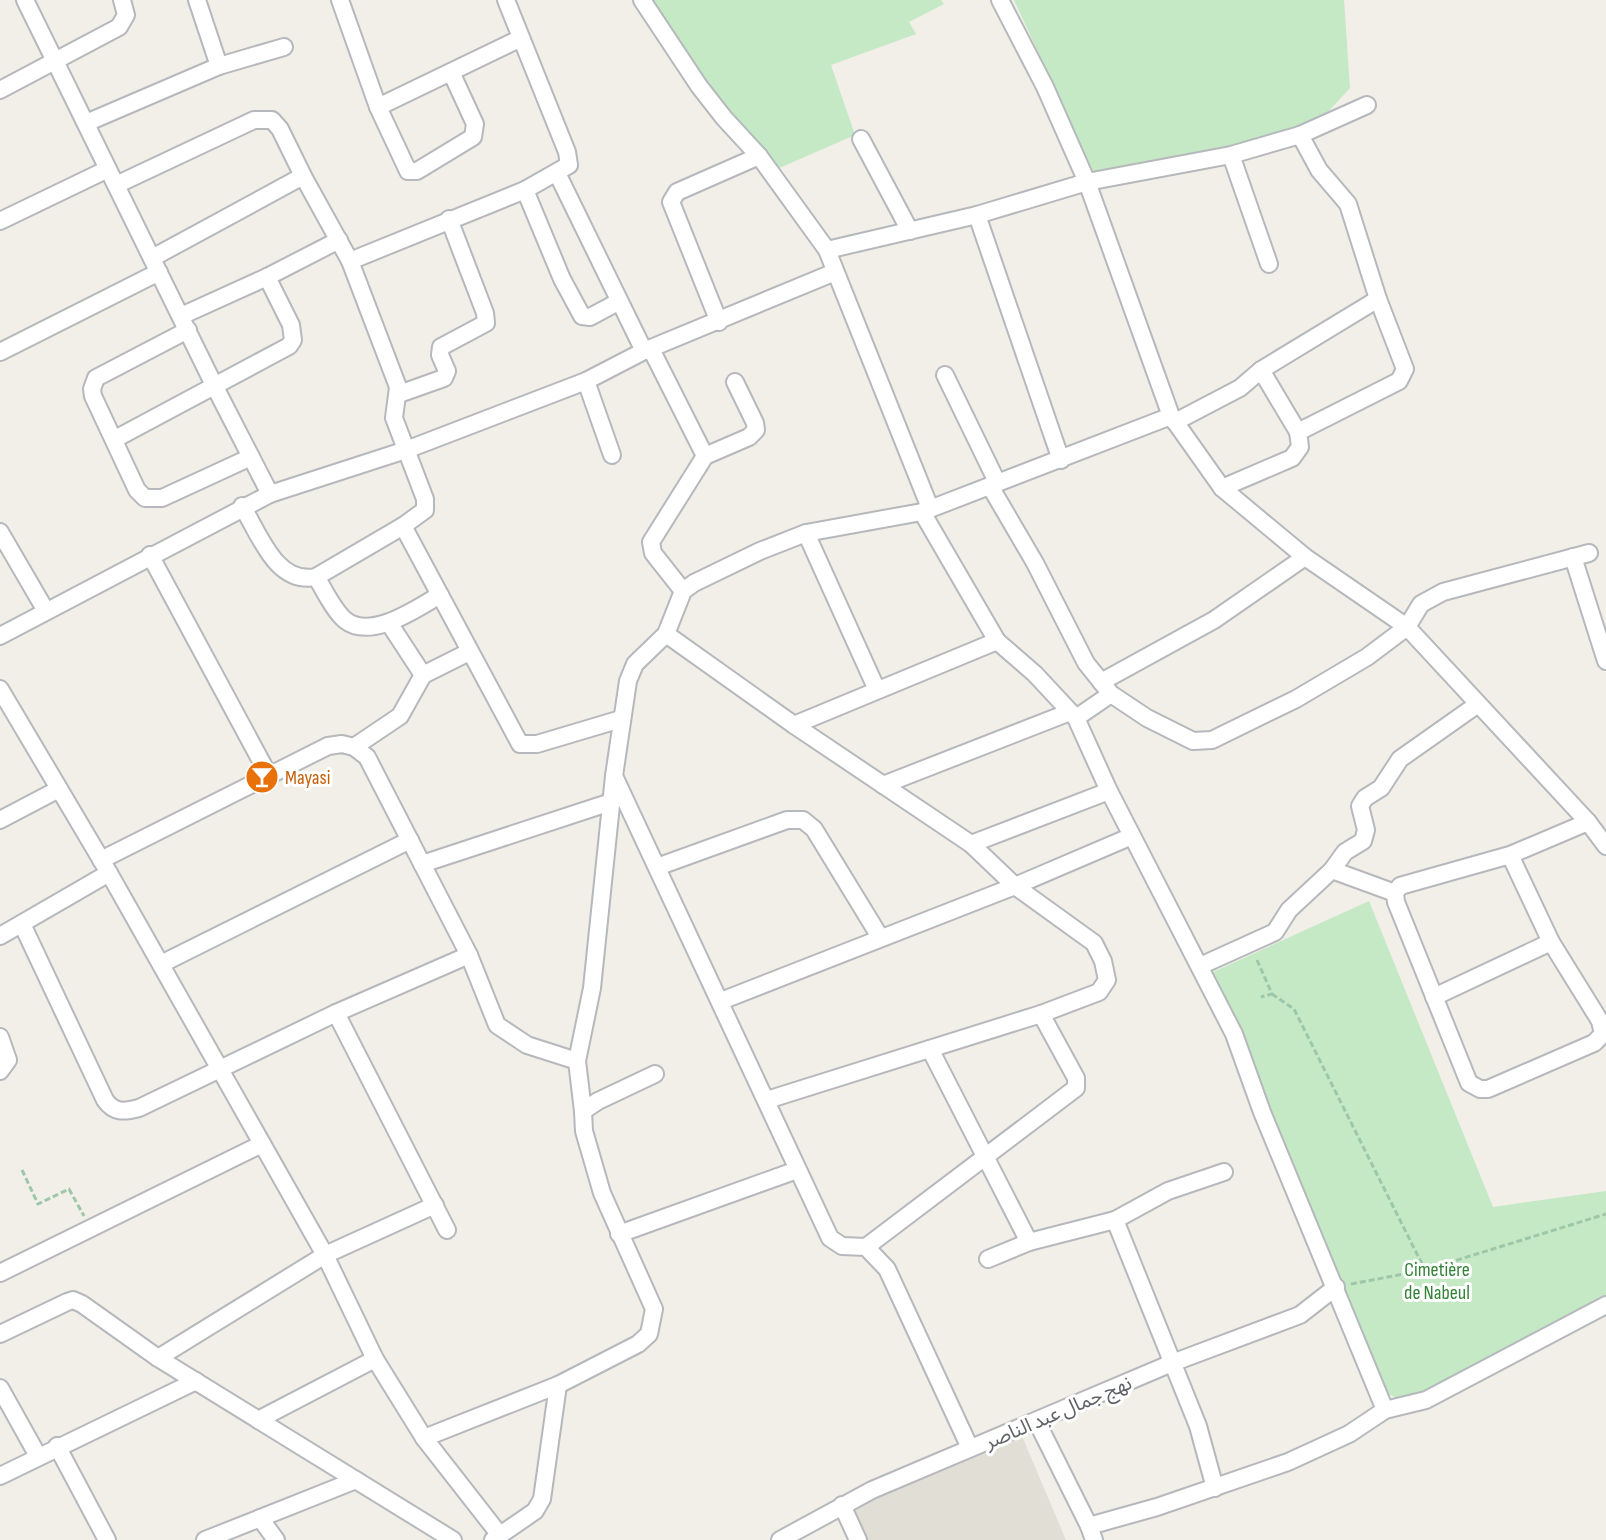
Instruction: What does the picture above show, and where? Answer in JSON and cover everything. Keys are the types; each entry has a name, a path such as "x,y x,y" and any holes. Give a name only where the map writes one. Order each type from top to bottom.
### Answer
{"street":[{"path":"25,0 214,387 270,494"},
{"path":"0,90 119,27 126,15 122,0"},
{"path":"197,0 219,66"},
{"path":"340,0 378,107 405,169 417,171 473,136 475,130 451,72"},
{"path":"350,261 525,190 569,165 569,159 506,0"},
{"path":"642,0 699,86 724,118 759,156 827,250 926,510 997,641 1035,674 1073,715 1109,791 1234,1034 1262,1112 1385,1410"},
{"path":"1000,0 1045,87 1087,182 1173,419 1222,488 1305,557 1407,627 1588,822 1606,846"},
{"path":"378,107 520,38"},
{"path":"86,123 219,66 284,47"},
{"path":"827,250 977,215 1087,182 1231,155 1300,135 1367,105"},
{"path":"116,185 254,120 265,118 272,120 280,129 350,261 399,394 393,411 426,506 422,513 403,526 316,577 302,579 290,576 280,569 242,507"},
{"path":"1298,432 1399,381 1403,376 1405,363 1378,299 1348,204 1319,170 1300,135"},
{"path":"861,138 910,231"},
{"path":"1231,155 1269,264"},
{"path":"719,322 674,211 673,196 759,156"},
{"path":"0,221 108,169"},
{"path":"557,173 618,303 647,350 705,456"},
{"path":"2,344 156,265 303,176"},
{"path":"525,190 562,279 582,316 590,317 618,303"},
{"path":"977,215 1061,460"},
{"path":"399,394 444,378 447,372 440,356 441,347 486,323 485,313 449,219"},
{"path":"251,457 154,500 145,498 137,490 93,396 92,389 96,378 184,323 339,240"},
{"path":"0,636 150,555 270,494 406,450 586,381 647,350 835,272"},
{"path":"115,439 289,346 293,340 291,325 267,277"},
{"path":"424,1438 558,1385 638,1344 649,1334 655,1316 654,1309 619,1234 590,1155 584,1131 577,1061 592,988 621,719 631,672 635,664 666,634 683,591 694,583 760,551 806,533 926,510 1173,419 1240,388 1261,370 1378,299"},
{"path":"1222,488 1292,458 1300,447 1298,432 1261,370"},
{"path":"945,375 994,484 1086,663 1106,688 1179,735 1193,741 1205,742 1334,678 1407,627 1421,604 1443,592 1581,555 1606,661"},
{"path":"586,381 612,455"},
{"path":"683,591 653,553 651,542 705,456 756,430 755,423 735,382"},
{"path":"403,526 520,744 537,744 621,719"},
{"path":"0,532 46,611"},
{"path":"806,533 877,690"},
{"path":"150,555 268,774"},
{"path":"883,785 1073,715 1106,688 1214,620 1305,557"},
{"path":"316,577 345,620 367,626 389,623 440,595"},
{"path":"389,623 423,675"},
{"path":"666,634 794,725 971,844 1015,886 1094,943 1103,961 1107,980 1099,992 1041,1014 767,1100"},
{"path":"794,725 997,641"},
{"path":"354,747 400,716 423,675 469,652"},
{"path":"0,691 105,867 326,1255 375,1359 424,1438 496,1537 535,1511 542,1499 558,1385"},
{"path":"1200,966 1275,932 1288,910 1332,870 1345,852 1363,841 1366,830 1360,806 1365,798 1382,788 1400,759 1478,704"},
{"path":"0,936 22,924 105,867 268,774 328,746 342,744 354,747 367,757 469,955 497,1025 527,1045 577,1061"},
{"path":"614,776 830,1238 842,1245 866,1247 887,1269 970,1448"},
{"path":"0,820 59,789"},
{"path":"971,844 1109,791"},
{"path":"422,864 611,802"},
{"path":"657,867 787,820 803,820 814,829 880,937"},
{"path":"1510,855 1551,942 1603,1026 1603,1034 1594,1043 1488,1089 1480,1089 1469,1083 1396,902 1395,893 1400,886 1510,855 1588,822"},
{"path":"721,1001 1015,886 1132,836"},
{"path":"161,964 410,840"},
{"path":"1332,870 1395,893"},
{"path":"22,924 110,1107 126,1112 139,1108 219,1067 336,1013 469,955"},
{"path":"1434,997 1551,942"},
{"path":"336,1013 447,1230"},
{"path":"866,1247 1076,1088 1076,1078 1041,1014"},
{"path":"0,1036 8,1059 0,1071"},
{"path":"930,1049 983,1157 1029,1242"},
{"path":"583,1111 598,1101 655,1074"},
{"path":"0,1273 262,1144"},
{"path":"619,1234 797,1170"},
{"path":"988,1259 1029,1242 1115,1220 1168,1191 1224,1172"},
{"path":"158,1358 326,1255 435,1205"},
{"path":"1115,1220 1198,1426 1215,1488"},
{"name":"نهج جمال عبد الناصر","path":"780,1540 842,1505 970,1448 1037,1422 1172,1363 1300,1315 1336,1287"},
{"path":"0,1334 74,1300 158,1358 453,1540"},
{"path":"1037,1422 1092,1533 1288,1462 1349,1434 1385,1410 1426,1400 1606,1305"},
{"path":"258,1420 375,1359"},
{"path":"0,1476 57,1446 196,1381"},
{"path":"0,1388 38,1456"},
{"path":"57,1446 107,1540"},
{"path":"205,1540 356,1480"},
{"path":"842,1505 858,1540"},
{"path":"261,1518 276,1540"}],"path":[{"path":"1257,960 1272,993 1294,1009 1425,1270"},
{"path":"1262,997 1272,993"},
{"path":"22,1170 38,1203 69,1189 90,1228"},
{"path":"1336,1287 1425,1270 1606,1214"}],"shaded area":[{"path":"1022,1436 1066,1540 863,1540 850,1509"}],"green space":[{"path":"649,0 941,0 944,4 909,22 916,34 831,65 855,135 777,169 711,97"},
{"path":"1014,0 1344,0 1350,88 1313,128 1094,173"},
{"name":"Cimetière de Nabeul","path":"1369,901 1493,1207 1606,1191 1606,1302 1404,1401 1381,1391 1211,973"}],"place":[{"name":"Mayasi","path":"262,777"}]}
